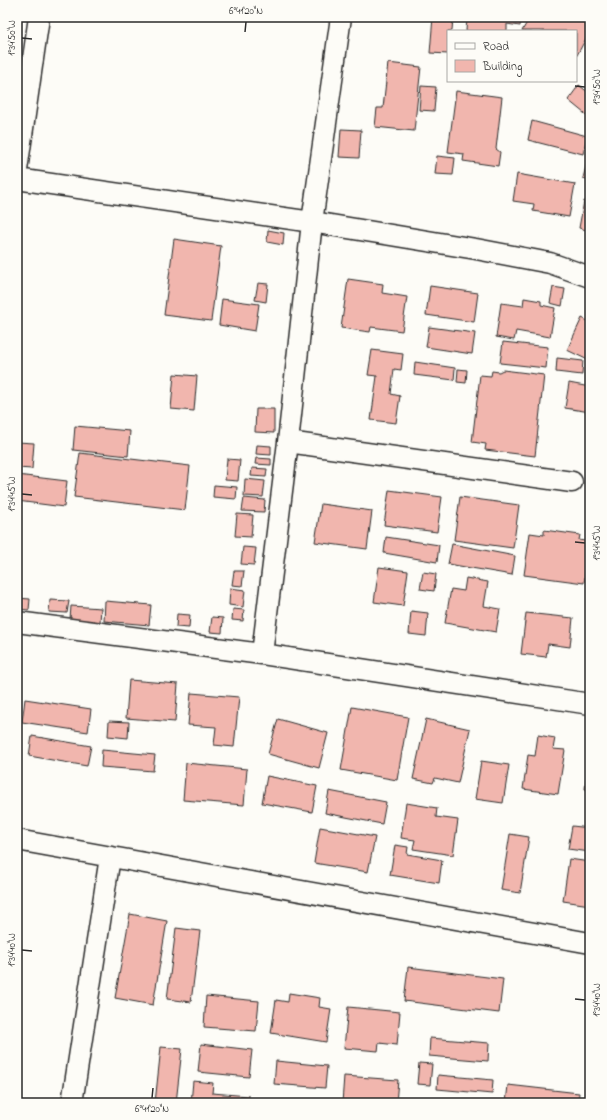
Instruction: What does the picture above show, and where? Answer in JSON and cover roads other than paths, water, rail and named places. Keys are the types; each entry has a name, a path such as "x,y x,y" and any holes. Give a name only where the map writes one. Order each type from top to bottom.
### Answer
{"street":[{"path":"17,170 39,17"},
{"path":"262,654 288,442 312,222 341,17"},
{"path":"17,179 312,222 476,249 550,263 590,278"},
{"path":"288,442 572,482"},
{"path":"17,622 262,654 590,704"},
{"path":"17,840 590,943"},
{"path":"72,1103 110,857"}]}
